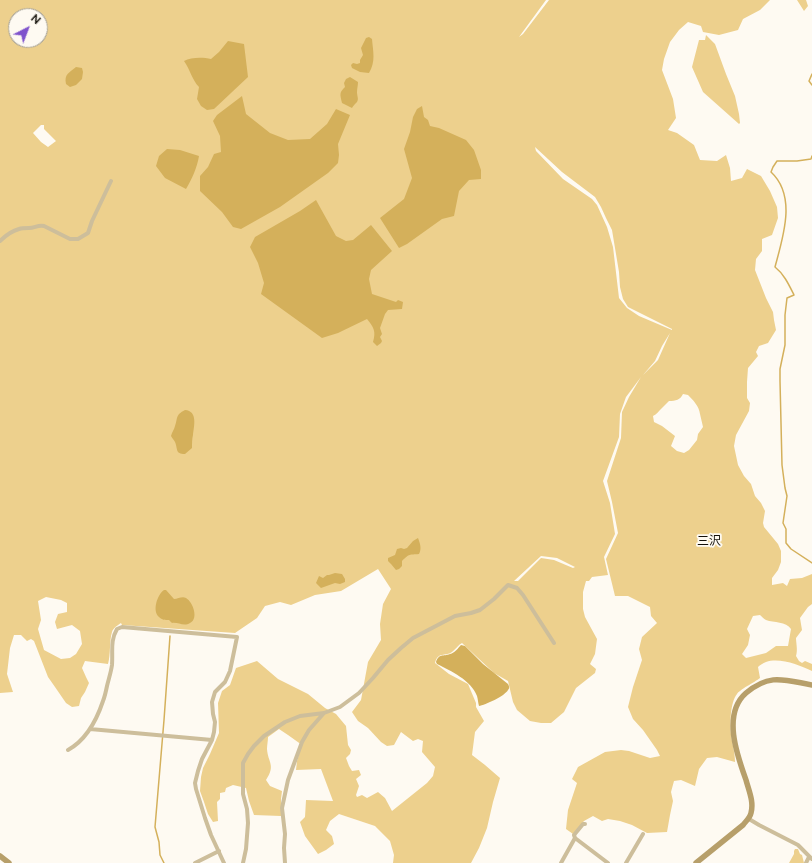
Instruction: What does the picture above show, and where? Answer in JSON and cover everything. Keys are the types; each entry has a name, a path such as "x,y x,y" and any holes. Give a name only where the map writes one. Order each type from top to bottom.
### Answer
{"street":[{"path":"0,242 12,232 20,228 30,228 40,225 70,239 78,239 88,233 111,181"},
{"path":"243,863 246,849 248,823 247,809 243,794 244,763 248,754 264,736 285,722 300,716 324,713 340,707 359,693 388,660 413,638 455,616 480,610 494,599 508,584 517,588 523,595 554,643"},
{"path":"68,750 73,747 90,729 104,700 111,675 113,657 112,642 117,629 122,627 237,637 230,671 225,682 215,692 212,702 215,722 212,740 202,759 195,783 205,818 224,863"},
{"path":"696,863 749,819 752,810 752,798 740,764 734,740 736,708 743,696 758,684 772,679 812,685"},
{"path":"285,863 285,834 282,808 288,780 302,742 309,730 324,713"},
{"path":"90,729 212,740"},
{"path":"749,819 798,845 811,858 806,863"},
{"path":"562,863 575,838 574,835 584,824"},
{"path":"626,863 642,834"},
{"path":"575,838 608,863"},
{"path":"195,863 219,851"},
{"path":"0,856 9,863"}],"shaded area":[{"path":"0,0 546,0 519,37 523,34 549,0 770,0 760,10 743,19 738,30 719,35 703,32 701,26 688,22 679,30 670,42 662,70 673,99 676,118 668,130 677,133 694,145 700,160 717,161 726,155 730,168 731,181 742,178 747,169 761,176 777,207 778,218 772,235 762,239 762,251 756,259 755,270 773,312 776,330 768,343 759,346 756,352 758,356 748,368 747,398 750,403 749,411 736,435 734,446 738,465 744,476 751,484 755,496 765,511 763,523 764,527 778,544 781,551 781,562 778,570 772,578 772,585 783,583 787,586 790,579 802,578 812,574 812,604 800,618 802,630 796,638 796,656 802,663 805,661 812,664 812,671 796,664 777,660 766,662 758,667 760,678 738,692 733,702 731,713 731,738 735,762 717,757 707,758 699,769 695,786 681,780 674,781 671,792 673,801 667,832 647,833 632,825 620,821 608,819 602,821 593,816 584,821 573,834 566,829 568,810 577,783 572,779 578,767 605,752 621,750 650,758 660,756 643,730 633,719 628,707 642,660 639,649 642,637 657,623 651,616 650,607 628,596 615,596 606,559 618,533 607,481 621,438 622,412 641,377 626,397 620,414 619,437 603,481 610,503 615,534 604,557 608,575 592,577 589,581 586,581 583,592 583,609 585,617 597,639 595,654 590,664 596,669 595,673 576,688 564,712 551,723 541,723 530,721 517,710 513,702 508,681 494,673 462,643 452,652 436,659 435,663 449,674 468,684 476,703 476,707 484,721 475,732 472,755 500,778 487,828 471,863 393,863 394,855 390,841 375,826 339,814 330,821 326,830 332,836 334,844 318,854 305,836 300,822 305,817 306,800 333,801 321,769 296,770 302,745 279,729 268,737 267,749 271,764 271,771 266,780 270,786 282,791 281,816 254,815 246,788 233,785 226,788 225,792 220,793 220,799 217,802 218,821 213,822 208,814 200,791 203,768 219,733 218,703 222,691 230,685 236,668 257,661 278,679 308,694 325,708 336,714 346,726 348,745 351,750 350,754 346,758 352,771 359,770 361,775 356,779 359,786 356,795 357,797 362,795 367,798 378,792 385,798 392,811 427,783 433,776 435,767 422,752 423,741 418,739 413,741 401,732 394,745 387,746 381,742 368,728 358,721 352,712 361,700 368,662 381,640 380,624 383,604 391,589 378,569 341,591 315,595 291,605 280,602 265,606 257,618 235,633 122,625 121,623 114,628 112,632 108,664 85,661 82,668 89,683 81,698 79,706 72,707 66,703 48,677 34,641 31,639 27,641 21,635 14,635 10,648 7,674 13,692 0,693","holes":["41,125 44,125 44,129 56,141 48,147 33,133","535,147 562,172 595,197 601,207 612,230 620,287 623,299 628,307 672,330 639,316 627,308 619,298 613,247 607,227 597,205 592,199 563,179 536,151","670,333 658,360 643,375 655,361","683,394 688,395 696,403 703,427 698,434 697,440 689,450 684,453 677,451 671,446 675,436 654,422 653,416 669,401 679,399","541,556 557,558 575,567 573,568 554,560 541,558 518,581 514,581","46,597 61,600 67,603 67,612 58,614 55,622 57,629 72,625 80,631 82,644 76,654 70,658 61,659 44,650 38,629 41,620 38,601","760,615 766,620 789,626 791,629 788,646 776,646 766,653 746,658 742,654 748,645 750,635 747,629 753,616"]},
{"path":"797,0 806,0 808,6 804,11"},
{"path":"706,35 715,44 735,96 739,114 739,124 703,92 692,67 699,40 705,40"},
{"path":"369,37 372,39 374,56 373,64 369,73 360,72 352,68 351,65 353,63 360,63 363,55 361,48 366,38"},
{"path":"228,41 244,44 248,77 214,109 207,110 201,106 197,99 199,87 184,61 197,58 211,59"},
{"path":"76,67 82,68 82,79 76,85 70,87 66,84 66,78 68,74"},
{"path":"350,77 358,82 358,100 352,108 342,103 340,96 345,87 344,83 346,79"},
{"path":"242,96 246,114 270,133 288,140 310,139 327,124 336,109 350,115 338,144 338,163 328,173 280,207 241,229 233,227 222,212 200,191 200,176 208,167 214,154 221,152 220,136 213,121 217,115"},
{"path":"422,106 424,117 428,120 430,126 439,128 466,140 474,150 481,170 481,179 469,180 459,191 454,216 442,219 399,248 380,218 404,199 412,178 404,149 413,117 417,109"},
{"path":"167,149 180,150 199,156 194,173 186,189 165,178 156,166 159,156"},
{"path":"316,200 336,236 346,241 353,240 371,225 392,251 371,270 369,279 372,294 396,302 398,300 403,302 402,309 388,310 385,314 380,328 382,334 380,337 382,341 377,346 373,342 374,330 367,319 338,333 322,338 261,294 264,283 258,263 250,247 255,237"},
{"path":"185,410 192,413 194,416 194,423 192,448 185,454 182,454 177,451 175,442 171,436 178,415"},
{"path":"418,538 421,548 419,554 408,556 402,561 402,566 396,570 388,561 388,558 395,555 397,549 407,548"},
{"path":"335,573 342,574 345,582 340,584 335,583 321,588 316,583 319,576 323,578 327,575"},
{"path":"166,590 174,599 183,597 189,600 195,614 193,621 188,624 172,623 169,620 159,617 156,611 156,603 159,595"},
{"path":"461,645 465,646 483,664 508,684 509,688 503,695 495,700 479,706 477,696 470,685 460,677 437,664 436,662 438,657 453,653"},
{"path":"795,849 798,849 802,855 804,863 789,863"}],"waterway":[{"path":"812,74 809,81 812,85"},
{"path":"812,156 811,159 777,161 771,172 779,182 784,193 786,205 784,230 775,267 784,276 794,295 787,298 785,315 785,345 780,369 782,465 787,496 783,523 786,529 786,543 791,549 812,563"},
{"path":"164,863 160,855 159,842 155,827 170,636"}],"district":[{"name":"三沢","path":"709,541"}]}
